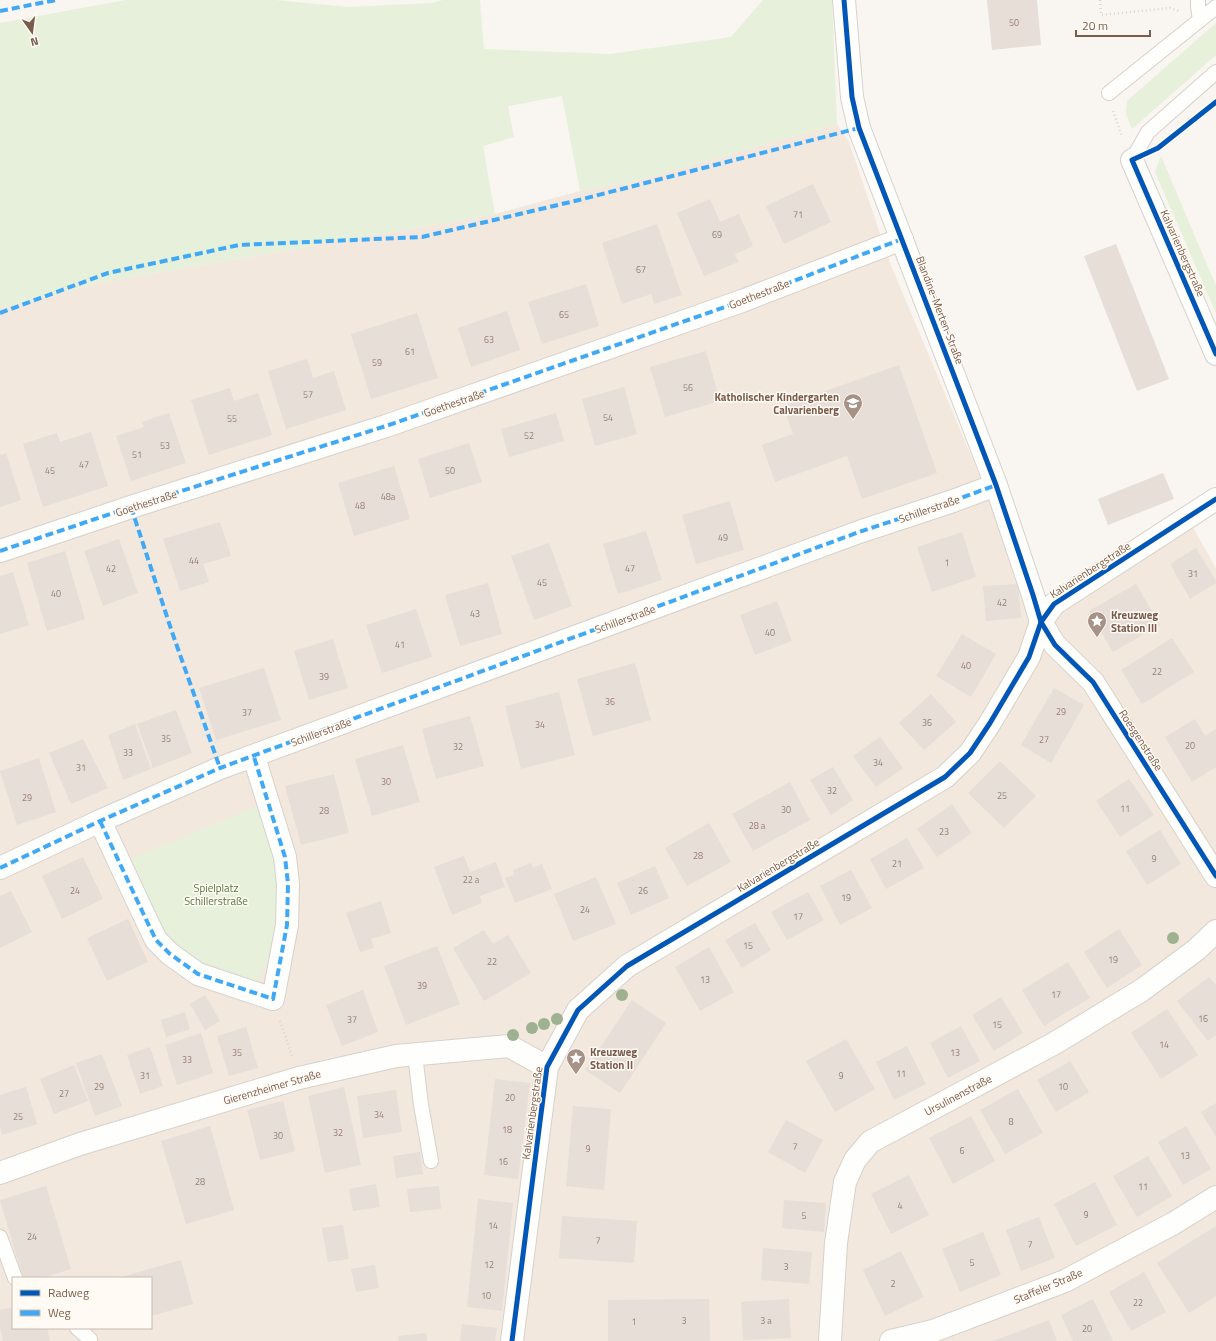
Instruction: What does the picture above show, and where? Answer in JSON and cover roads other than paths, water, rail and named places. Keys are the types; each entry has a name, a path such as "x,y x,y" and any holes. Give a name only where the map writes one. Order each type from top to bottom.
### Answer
{"street":[{"name":"Blandine-Merten-Straße","path":"844,0 852,97 859,128 996,485 1034,594 1041,622"},
{"name":"Kalvarienbergstraße","path":"1132,160 1216,354"},
{"name":"Goethestraße","path":"0,551 386,426 742,301 902,238"},
{"name":"Schillerstraße","path":"0,868 100,821 220,768 254,757 852,535 996,485"},
{"name":"Kalvarienbergstraße","path":"512,1341 547,1067 578,1010 627,966 945,777 970,753 990,723 1029,657 1041,622 1054,604 1216,500"},
{"name":"Roesgenstraße","path":"1041,622 1055,645 1093,682 1216,876"},
{"path":"100,821 156,940 170,954 198,974 273,999 287,925 288,884 285,857 254,757"},
{"name":"Ursulinenstraße","path":"830,1341 836,1243 845,1182 855,1160 870,1142 1068,1035 1142,990 1196,950 1216,931"},
{"name":"Gierenzheimer Straße","path":"0,1173 80,1144 299,1078 396,1056 509,1046 547,1067"},
{"name":"Staffeler Straße","path":"891,1341 933,1331 1065,1281 1174,1223 1216,1197"}],"lane":[{"path":"1198,0 1200,20"},
{"path":"1109,93 1216,7"},
{"path":"1132,160 1148,132 1216,72"},
{"path":"415,1054 421,1105 431,1161"},
{"path":"0,1237 15,1277"},
{"path":"78,1329 90,1339"}],"place":[{"name":"Katholischer Kindergarten Calvarienberg","path":"853,420"},
{"name":"Kreuzweg Station III","path":"1097,638"},
{"name":"Kreuzweg Station II","path":"576,1075"}],"park label":[{"name":"Spielplatz Schillerstraße","path":"216,894"}]}
